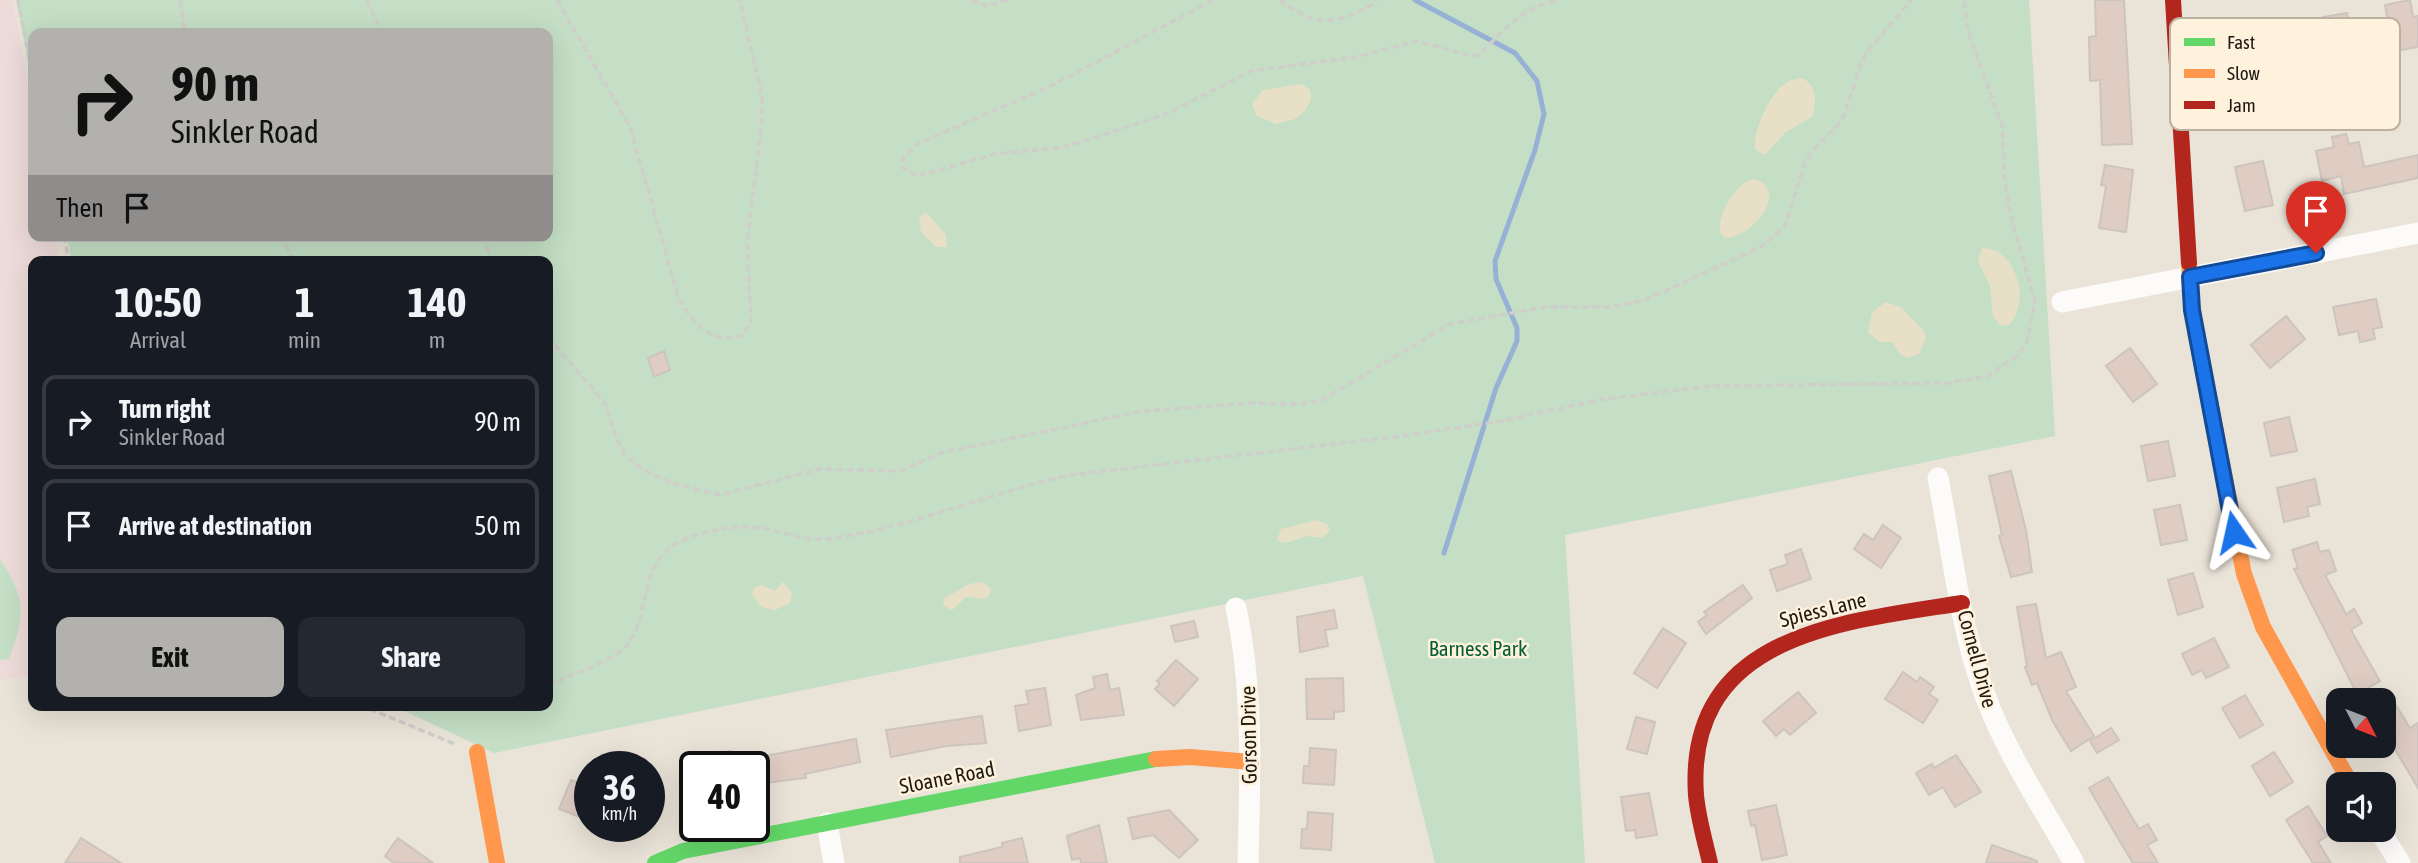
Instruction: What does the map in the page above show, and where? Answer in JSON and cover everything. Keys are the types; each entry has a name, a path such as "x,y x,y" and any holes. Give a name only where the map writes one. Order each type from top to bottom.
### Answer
{"street":[{"path":"2173,0 2174,18"},
{"path":"2181,130 2190,277 2199,349 2234,532 2248,587 2275,652 2344,772"},
{"path":"2062,302 2418,233"},
{"name":"Cornell Drive","path":"1938,478 1978,673 1993,717 2074,863"},
{"name":"Spiess Lane","path":"1710,863 1698,811 1696,760 1708,715 1734,676 1762,651 1804,632 1962,603"},
{"name":"Gorson Drive","path":"1236,608 1249,676 1251,762 1248,863"},
{"path":"477,751 497,863"},
{"name":"Sloane Road","path":"655,863 683,851 1153,760 1191,757 1251,762"},
{"path":"827,822 834,863"},
{"path":"2387,842 2400,863"}],"path":[{"path":"18,0 28,53"},
{"path":"180,0 184,28"},
{"path":"367,0 380,28"},
{"path":"557,0 630,127 658,215 678,296 690,317 704,332 716,338 732,339 744,335 751,320 747,242 762,121 762,96 740,0"},
{"path":"971,0 986,6 1008,0"},
{"path":"1213,0 1051,86 916,144 903,158 902,167 907,173 917,176 995,154 1060,148 1164,115 1251,71 1356,57 1418,41 1471,56 1479,55 1529,8 1557,0"},
{"path":"1280,0 1310,18 1326,20 1349,15 1376,1"},
{"path":"553,343 606,403 616,438 625,455 640,468 671,483 720,495 820,469 900,471 941,453 1143,411 1254,403 1299,404 1322,400 1450,324 1545,307 1610,307 1645,300 1759,248 1775,237 1791,215 1812,151 1838,125 1864,56 1910,0"},
{"path":"553,682 624,648 635,630 649,582 659,562 668,549 697,536 749,527 806,540 825,539 856,534 1019,486 1071,475 1502,421 1598,400 1710,386 1968,381 1988,376 2019,354 2030,333 2035,300 2011,217 2005,182 2002,125 1968,32 1964,0"},
{"path":"375,711 477,751"}],"shaded area":[{"path":"0,0 13,0 28,88 28,242 55,242 58,256 28,256 28,676 0,680"}],"green space":[{"name":"Barness Park","path":"16,0 2029,0 2055,436 1565,535 1585,863 1435,863 1363,576 494,753 405,711 553,711 553,256 71,256 68,242 553,242 553,28 28,28 28,57"},
{"path":"0,559 15,586 21,608 18,631 9,659 0,660"}],"sand":[{"path":"1802,78 1813,90 1815,106 1812,117 1786,132 1764,155 1755,149 1755,141 1764,113 1780,88 1790,81"},
{"path":"1302,84 1310,90 1311,100 1304,112 1295,119 1276,124 1257,116 1252,104 1263,90"},
{"path":"1755,179 1765,185 1769,193 1763,213 1746,230 1725,238 1720,233 1724,209 1741,186"},
{"path":"926,212 946,235 947,247 936,247 921,232 919,218"},
{"path":"1982,248 1994,250 2004,257 2017,278 2019,303 2016,315 2009,325 2001,326 1993,316 1990,286 1978,261"},
{"path":"1885,302 1901,307 1924,331 1926,337 1919,354 1907,358 1899,353 1892,342 1880,342 1868,333 1872,313"},
{"path":"1317,520 1328,525 1330,530 1322,538 1307,536 1285,543 1277,540 1281,529"},
{"path":"783,582 792,593 790,603 775,610 761,607 752,594 755,587 762,585 775,591"},
{"path":"983,582 991,589 988,597 966,597 952,610 944,606 943,599 969,584"}],"building":[{"path":"2095,0 2124,0 2132,144 2102,145 2100,80 2090,81 2089,37 2096,36"},
{"path":"2410,0 2413,17 2418,16 2418,47 2400,50 2400,18 2387,18 2385,5"},
{"path":"2347,13 2348,18 2323,18 2323,17"},
{"path":"2346,134 2349,144 2359,142 2364,167 2418,155 2418,178 2344,194 2341,176 2322,181 2316,151 2334,147 2332,137"},
{"path":"2263,161 2273,205 2245,211 2235,167"},
{"path":"2105,165 2133,170 2126,232 2099,228 2106,186 2101,185"},
{"path":"2376,299 2382,327 2373,329 2375,339 2360,342 2358,331 2339,335 2333,307"},
{"path":"2286,316 2305,339 2270,368 2251,345"},
{"path":"2130,348 2157,384 2133,402 2106,366"},
{"path":"664,351 670,370 654,377 648,358"},
{"path":"2289,417 2297,451 2271,456 2264,423"},
{"path":"2168,441 2175,476 2148,481 2141,446"},
{"path":"2011,471 2026,530 2032,572 2011,577 1999,536 2002,535 1989,476"},
{"path":"2315,479 2320,504 2307,507 2309,516 2284,522 2277,488"},
{"path":"2180,505 2187,540 2161,545 2154,510"},
{"path":"1883,525 1901,538 1881,568 1854,549 1864,534 1873,540"},
{"path":"2317,542 2320,552 2329,550 2336,571 2325,575 2346,614 2354,609 2362,623 2352,629 2352,632 2380,681 2368,688 2354,688 2294,569 2298,568 2292,550"},
{"path":"1801,549 1811,579 1777,591 1770,570 1788,564 1785,555"},
{"path":"2193,573 2203,607 2178,615 2168,580"},
{"path":"1743,585 1752,598 1706,634 1698,622 1707,615 1704,612"},
{"path":"2036,604 2046,658 2061,652 2076,687 2066,691 2094,736 2071,751 2052,720 2037,683 2032,685 2025,667 2027,666 2017,607"},
{"path":"1334,610 1337,628 1325,630 1328,646 1300,652 1297,617"},
{"path":"1194,621 1198,637 1175,642 1171,626"},
{"path":"1663,628 1686,643 1657,688 1634,673"},
{"path":"2214,638 2229,667 2206,678 2202,670 2192,675 2182,654"},
{"path":"1176,660 1198,679 1174,706 1155,689 1160,684 1157,681"},
{"path":"1903,672 1917,682 1920,677 1934,687 1929,694 1938,700 1923,723 1885,699"},
{"path":"1107,674 1110,690 1119,688 1124,715 1081,720 1076,695 1095,688 1093,677"},
{"path":"1343,678 1344,711 1334,712 1334,719 1307,719 1306,679"},
{"path":"1045,688 1051,725 1019,731 1015,706 1029,704 1026,691"},
{"path":"1798,692 1816,713 1790,735 1784,729 1776,736 1763,721"},
{"path":"2245,695 2263,725 2240,738 2222,708"},
{"path":"2396,705 2410,728 2418,723 2418,788 2396,751"},
{"path":"982,716 986,743 946,746 891,757 886,730"},
{"path":"1636,717 1655,722 1647,754 1627,749"},
{"path":"2111,728 2119,740 2097,753 2090,741"},
{"path":"856,739 860,762 805,774 806,778 770,782 770,755"},
{"path":"1310,748 1336,750 1334,785 1303,783 1304,766 1309,766"},
{"path":"2274,752 2293,782 2270,796 2252,766"},
{"path":"1956,755 1981,792 1955,807 1943,787 1929,795 1916,773 1932,764 1934,768"},
{"path":"2108,777 2139,829 2148,824 2157,840 2147,845 2158,863 2133,863 2119,840 2089,788"},
{"path":"571,780 574,781 574,815 559,809"},
{"path":"1649,793 1657,835 1636,838 1635,830 1626,831 1621,797"},
{"path":"1776,805 1787,855 1762,860 1755,825 1751,826 1748,811"},
{"path":"2308,806 2326,834 2318,842 2331,863 2313,863 2286,820"},
{"path":"1169,810 1198,840 1179,858 1153,835 1133,839 1128,818"},
{"path":"1308,812 1333,814 1331,850 1301,848 1302,829 1307,829"},
{"path":"1099,825 1107,863 1081,863 1080,858 1072,860 1067,836"},
{"path":"81,838 121,863 65,863"},
{"path":"398,838 433,863 394,863 385,856"},
{"path":"1022,838 1028,863 960,863 960,857 1002,847 1002,843"},
{"path":"1992,845 2037,861 2037,863 1986,863"}],"waterway":[{"path":"1415,0 1515,53 1537,81 1544,114 1535,150 1495,261 1496,279 1517,328 1517,341 1496,388 1444,553"}],"traffic: fast":[{"path":"655,863 683,851 1156,759"}],"traffic: slow":[{"path":"2189,263 2192,310 2244,574 2263,627 2344,772"},
{"path":"477,752 497,863"},
{"path":"1156,759 1190,757 1251,762"}],"traffic: jam":[{"path":"2173,0 2174,18"},
{"path":"2181,130 2189,263"},
{"path":"1710,863 1696,795 1699,741 1716,700 1744,669 1780,646 1823,630 1869,618 1962,603"}],"route":[{"path":"2234,532 2192,310 2190,277 2316,253"}]}
